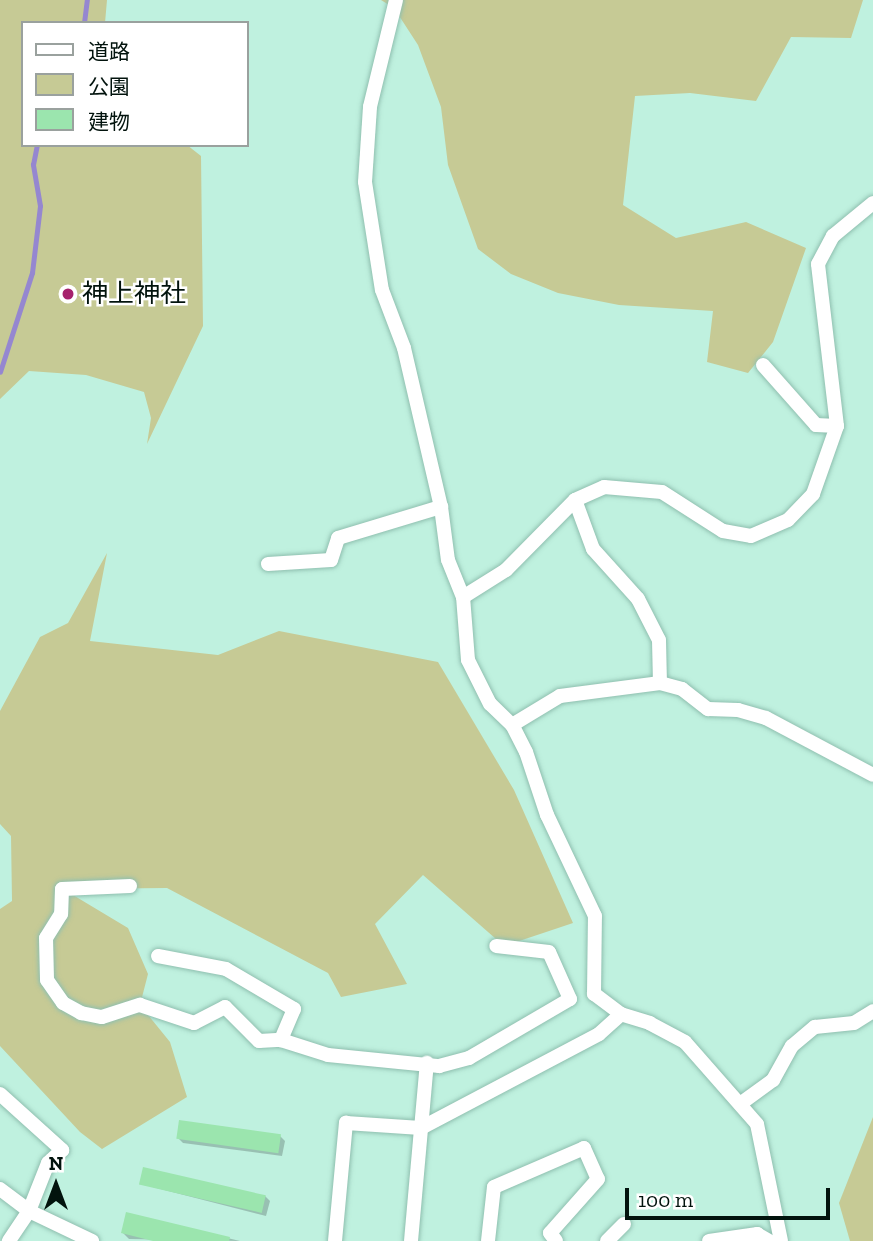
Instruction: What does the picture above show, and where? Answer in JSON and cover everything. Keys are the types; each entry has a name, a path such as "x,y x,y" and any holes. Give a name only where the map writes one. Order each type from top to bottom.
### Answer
{"street":[{"path":"396,0 370,107 365,182 382,290 404,348 441,507 448,560 463,597 468,660 490,704 512,725 595,916 594,994 621,1014 650,1023 685,1042 757,1124 781,1241"},
{"path":"463,597 506,570 575,500 604,487 662,492 723,531 751,536 788,520 813,494 837,426 818,264 833,236 873,203"},
{"path":"763,365 816,425 837,426"},
{"path":"575,500 593,549 638,599 659,640 660,683"},
{"path":"268,564 331,560 338,538 441,507"},
{"path":"512,725 560,696 660,683 682,689 708,709 738,710 766,718 873,775"},
{"path":"130,886 62,889 61,914 46,938 47,980 63,1003 102,1017 140,1005 194,1023 214,1017 225,1007 259,1041 282,1040 328,1055 439,1066 469,1058 570,999 549,952 496,946"},
{"path":"158,956 226,969 294,1009 282,1040"},
{"path":"740,1104 773,1080 792,1046 815,1027 854,1023 873,1011"},
{"path":"335,1241 346,1123 421,1128 599,1034 621,1014"},
{"path":"411,1241 427,1063"},
{"path":"0,1094 62,1150 48,1163 29,1211 9,1241"},
{"path":"488,1241 494,1187 584,1149 598,1179 550,1233 556,1241"},
{"path":"0,1189 29,1211 92,1241"},
{"path":"607,1241 624,1224"},
{"path":"709,1241 757,1234 769,1241"}],"green space":[{"path":"0,0 107,0 105,21 21,21 21,147 190,147 201,156 203,326 147,444 151,418 144,392 86,375 29,371 0,399"},
{"path":"381,0 863,0 851,38 791,37 756,101 690,93 635,96 623,205 676,238 746,222 806,248 773,342 748,373 707,362 713,311 619,305 558,293 511,274 478,249 448,165 441,107 418,45 394,8"},
{"path":"107,553 90,641 218,655 279,631 438,662 514,790 573,923 504,946 423,875 375,924 407,984 341,997 328,973 167,888 63,889 128,928 148,974 140,1005 170,1042 187,1097 102,1149 80,1132 0,1046 0,909 12,901 11,836 0,824 0,711 40,637 68,623"},
{"path":"873,1117 873,1241 850,1241 839,1203"}],"building":[{"path":"179,1120 281,1134 278,1153 176,1139"},
{"path":"143,1167 266,1195 262,1213 139,1185"},
{"path":"126,1212 230,1237 229,1241 153,1241 121,1233"}],"waterway":[{"path":"84,21 87,0"},
{"path":"0,372 32,273 40,206 33,165 37,147"}],"place":[{"name":"神上神社","path":"68,294"}]}
